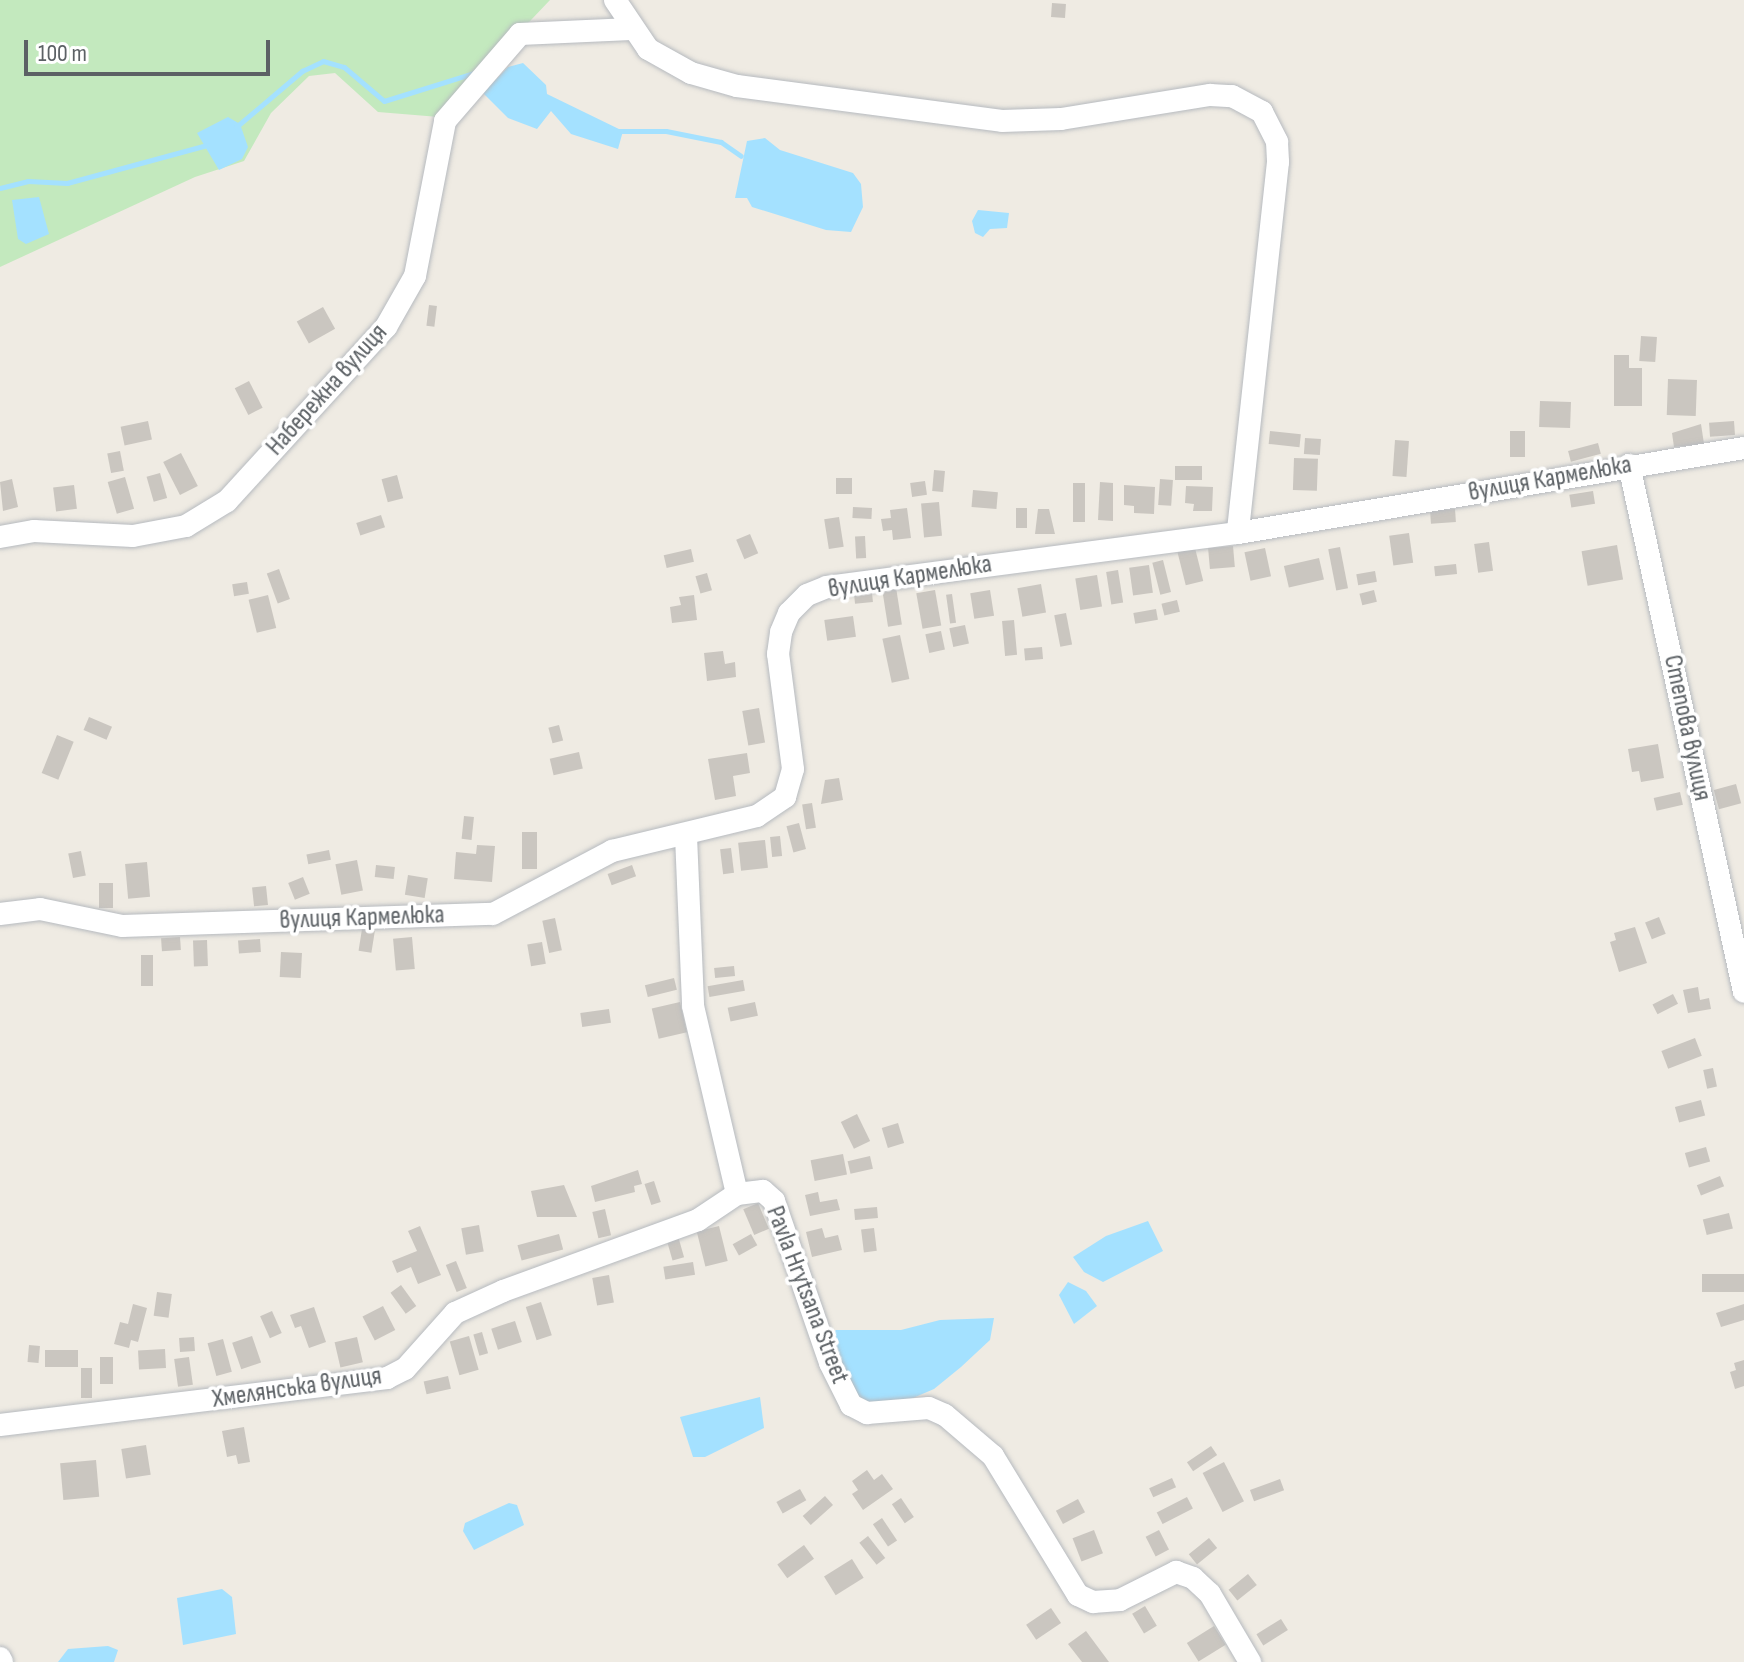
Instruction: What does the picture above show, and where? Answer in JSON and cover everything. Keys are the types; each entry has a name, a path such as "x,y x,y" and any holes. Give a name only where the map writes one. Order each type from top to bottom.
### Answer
{"street":[{"path":"615,0 631,29 672,64 737,86 976,119 1061,119 1210,95 1232,96 1262,112 1277,142 1278,162 1238,533"},
{"name":"Набережна вулиця","path":"0,537 34,531 133,536 186,526 227,501 386,327 415,276 445,121 520,34 631,29"},
{"name":"вулиця Кармелюка","path":"0,914 40,909 122,926 493,914 612,851 686,836 774,809 792,783 778,654 789,613 807,595 847,582 1238,533 1744,448"},
{"name":"Степова вулиця","path":"1629,465 1744,992"},
{"path":"686,836 693,1006 737,1194"},
{"name":"Pavla Hrytsana Street","path":"737,1194 763,1191 774,1201 830,1363 851,1405 867,1413 929,1408 945,1415 993,1456 1078,1595 1093,1602 1120,1600 1176,1572 1193,1578 1210,1594 1250,1662"},
{"name":"Хмелянська вулиця","path":"0,1425 387,1378 405,1369 455,1313 503,1291 698,1220 737,1194"}],"green space":[{"path":"0,0 550,0 439,117 378,112 335,73 309,76 271,113 244,161 195,177 0,267"}],"water":[{"path":"523,63 546,85 547,94 623,131 618,149 571,134 551,111 537,129 508,118 483,93 508,67"},
{"path":"228,117 240,124 248,147 242,159 219,170 197,133"},
{"path":"765,138 780,150 853,173 861,184 863,207 851,232 826,230 752,207 747,198 735,198 747,141"},
{"path":"39,197 49,234 26,244 18,239 12,200"},
{"path":"978,210 1009,213 1007,228 990,229 983,237 975,233 972,221"},
{"path":"1148,1221 1163,1251 1103,1282 1084,1272 1073,1257 1106,1236"},
{"path":"1068,1282 1086,1291 1097,1306 1074,1324 1059,1295"},
{"path":"994,1318 990,1340 961,1367 934,1389 899,1404 867,1405 847,1396 828,1336 836,1330 901,1330 940,1320"},
{"path":"760,1397 764,1428 705,1457 693,1457 680,1417"},
{"path":"509,1503 517,1505 524,1525 474,1550 463,1531 465,1523"},
{"path":"222,1589 232,1597 236,1634 183,1645 177,1598"},
{"path":"108,1646 118,1650 114,1662 58,1662 68,1649"}],"building":[{"path":"1052,3 1066,4 1065,18 1051,17"},
{"path":"429,305 437,306 434,327 426,326"},
{"path":"323,307 335,329 309,343 297,322"},
{"path":"1641,336 1657,337 1655,362 1639,361"},
{"path":"1614,355 1629,355 1629,368 1642,368 1642,406 1614,406"},
{"path":"1668,379 1697,380 1696,416 1667,415"},
{"path":"249,381 263,408 248,415 235,388"},
{"path":"1540,401 1571,402 1570,428 1539,427"},
{"path":"148,421 152,440 125,445 121,427"},
{"path":"1734,421 1735,435 1710,437 1709,423"},
{"path":"1701,424 1704,444 1674,447 1672,433"},
{"path":"1270,431 1301,434 1299,447 1269,444"},
{"path":"1510,431 1525,431 1525,457 1510,457"},
{"path":"1305,438 1321,439 1320,455 1304,454"},
{"path":"1395,440 1409,441 1406,477 1392,476"},
{"path":"1598,443 1601,454 1571,462 1568,451"},
{"path":"120,451 124,471 111,473 107,453"},
{"path":"181,453 198,486 180,495 163,462"},
{"path":"1294,458 1318,459 1317,491 1293,490"},
{"path":"1175,466 1202,466 1202,480 1175,480"},
{"path":"934,470 945,471 943,492 932,491"},
{"path":"160,473 167,498 154,502 147,477"},
{"path":"397,475 403,498 388,502 382,479"},
{"path":"125,477 134,509 117,514 108,482"},
{"path":"836,478 852,478 852,494 836,494"},
{"path":"12,479 18,507 3,511 0,482"},
{"path":"1160,479 1173,480 1171,506 1158,505"},
{"path":"925,481 927,495 912,497 910,483"},
{"path":"1100,482 1113,483 1113,521 1098,520"},
{"path":"1073,483 1085,483 1085,522 1073,522"},
{"path":"74,485 77,509 56,511 53,488"},
{"path":"1124,485 1155,487 1154,514 1134,513 1134,506 1124,505"},
{"path":"1186,486 1213,487 1212,511 1193,511 1194,504 1185,503"},
{"path":"973,490 998,492 996,509 972,507"},
{"path":"1593,491 1595,504 1571,508 1569,495"},
{"path":"939,502 942,536 924,537 921,504"},
{"path":"853,507 872,508 871,519 852,518"},
{"path":"907,508 911,538 893,540 892,530 883,531 881,519 891,518 890,510"},
{"path":"1016,508 1027,508 1027,528 1016,528"},
{"path":"1038,509 1049,509 1055,534 1035,534"},
{"path":"1455,509 1456,522 1431,524 1430,511"},
{"path":"381,515 385,527 360,535 356,523"},
{"path":"839,517 844,547 829,549 824,519"},
{"path":"1409,533 1413,563 1393,565 1389,536"},
{"path":"750,534 758,553 744,559 736,540"},
{"path":"865,536 866,558 856,558 855,537"},
{"path":"1489,542 1493,571 1478,573 1474,544"},
{"path":"1617,545 1623,579 1588,586 1582,551"},
{"path":"1233,546 1235,567 1210,569 1208,548"},
{"path":"1340,547 1348,588 1336,591 1328,549"},
{"path":"1195,548 1203,581 1186,585 1178,552"},
{"path":"1265,548 1271,576 1250,581 1244,552"},
{"path":"691,549 694,562 667,568 664,555"},
{"path":"1319,558 1324,579 1289,588 1284,566"},
{"path":"1163,560 1171,592 1160,595 1152,563"},
{"path":"1456,564 1457,574 1435,576 1434,566"},
{"path":"1149,565 1153,593 1133,596 1129,568"},
{"path":"279,569 290,599 278,604 267,573"},
{"path":"1118,570 1123,603 1111,604 1106,572"},
{"path":"1375,571 1377,582 1358,585 1356,574"},
{"path":"707,573 712,590 700,594 695,576"},
{"path":"1097,575 1102,607 1080,610 1075,578"},
{"path":"895,581 902,624 888,627 881,583"},
{"path":"247,582 249,594 234,596 232,584"},
{"path":"1041,584 1046,613 1022,617 1017,588"},
{"path":"935,590 941,625 923,629 916,593"},
{"path":"990,590 994,616 974,619 970,593"},
{"path":"1374,590 1377,602 1362,605 1359,594"},
{"path":"872,593 873,602 855,604 854,595"},
{"path":"952,594 956,623 950,624 946,595"},
{"path":"268,595 276,628 257,633 249,600"},
{"path":"694,595 697,620 672,623 670,607 681,605 679,597"},
{"path":"1177,600 1180,612 1164,616 1161,604"},
{"path":"1156,609 1158,620 1135,624 1133,613"},
{"path":"1066,613 1072,644 1060,647 1054,615"},
{"path":"853,616 856,637 827,641 824,620"},
{"path":"1014,620 1017,655 1005,656 1002,621"},
{"path":"965,625 969,644 953,647 949,628"},
{"path":"941,631 945,650 929,653 925,634"},
{"path":"900,635 909,679 892,683 882,639"},
{"path":"1042,647 1043,659 1025,661 1024,649"},
{"path":"723,651 725,664 735,662 736,677 707,681 704,653"},
{"path":"759,708 765,742 748,745 742,711"},
{"path":"89,717 112,727 107,740 84,730"},
{"path":"559,725 563,740 553,743 548,728"},
{"path":"57,735 74,742 58,780 42,773"},
{"path":"1658,744 1664,778 1641,782 1639,771 1632,772 1628,749"},
{"path":"579,752 583,769 554,775 550,759"},
{"path":"747,753 750,773 733,776 736,796 715,800 708,759"},
{"path":"839,778 843,800 821,804 825,780"},
{"path":"1736,784 1741,803 1719,809 1714,790"},
{"path":"1680,792 1683,805 1657,811 1654,798"},
{"path":"812,803 816,828 806,829 802,805"},
{"path":"464,816 474,817 472,840 462,839"},
{"path":"799,823 806,849 793,852 786,826"},
{"path":"522,832 537,832 537,869 522,869"},
{"path":"780,836 782,856 772,857 770,837"},
{"path":"765,840 768,868 741,871 738,843"},
{"path":"477,845 495,846 492,882 454,879 456,852 476,854"},
{"path":"731,848 734,873 723,874 720,849"},
{"path":"329,850 331,860 308,864 306,854"},
{"path":"81,851 86,876 73,878 68,853"},
{"path":"357,860 363,890 341,895 335,864"},
{"path":"147,862 150,897 128,899 125,864"},
{"path":"376,865 395,867 394,879 375,877"},
{"path":"632,865 636,876 612,885 608,874"},
{"path":"408,875 428,878 425,898 405,895"},
{"path":"303,877 310,894 295,900 288,883"},
{"path":"99,883 113,883 113,908 99,908"},
{"path":"266,886 268,905 254,906 252,887"},
{"path":"1659,917 1666,934 1652,939 1645,923"},
{"path":"555,918 562,950 549,953 542,921"},
{"path":"1635,927 1647,963 1619,972 1610,942 1616,940 1614,933"},
{"path":"362,929 375,931 371,953 359,951"},
{"path":"180,937 181,950 162,951 161,938"},
{"path":"412,937 415,969 396,971 393,939"},
{"path":"260,939 261,952 239,954 238,941"},
{"path":"193,940 207,940 208,966 194,966"},
{"path":"542,942 546,964 531,966 527,945"},
{"path":"281,952 302,953 301,978 280,977"},
{"path":"141,955 153,955 153,986 141,986"},
{"path":"734,966 735,976 715,978 714,968"},
{"path":"674,978 677,990 648,997 645,985"},
{"path":"743,980 745,991 709,997 708,986"},
{"path":"1698,987 1700,1000 1709,998 1711,1009 1688,1013 1683,990"},
{"path":"1673,994 1678,1004 1658,1014 1653,1004"},
{"path":"680,1002 687,1032 659,1039 652,1009"},
{"path":"755,1002 758,1016 731,1022 728,1008"},
{"path":"609,1009 611,1023 582,1027 580,1013"},
{"path":"1695,1038 1702,1056 1668,1069 1661,1051"},
{"path":"1713,1068 1717,1087 1707,1089 1703,1070"},
{"path":"1701,1100 1705,1115 1679,1122 1675,1107"},
{"path":"857,1114 870,1141 854,1149 841,1122"},
{"path":"898,1123 904,1143 888,1148 882,1128"},
{"path":"1706,1147 1710,1161 1689,1167 1685,1153"},
{"path":"843,1154 847,1175 815,1181 811,1160"},
{"path":"870,1156 873,1169 851,1174 848,1161"},
{"path":"638,1170 642,1184 634,1186 635,1192 595,1202 591,1186"},
{"path":"1720,1176 1724,1186 1701,1196 1697,1185"},
{"path":"654,1181 661,1202 651,1205 644,1184"},
{"path":"564,1185 577,1217 537,1217 531,1191"},
{"path":"818,1192 820,1202 837,1199 840,1210 810,1216 805,1195"},
{"path":"758,1203 769,1229 754,1235 743,1209"},
{"path":"877,1207 878,1218 855,1220 854,1209"},
{"path":"605,1209 611,1235 598,1238 592,1212"},
{"path":"1729,1213 1733,1229 1707,1235 1703,1220"},
{"path":"479,1225 484,1252 466,1255 461,1228"},
{"path":"420,1226 441,1275 418,1284 411,1267 397,1273 392,1261 417,1251 408,1231"},
{"path":"719,1226 728,1261 705,1266 697,1232"},
{"path":"822,1228 825,1238 838,1235 842,1250 812,1257 806,1232"},
{"path":"874,1228 877,1251 864,1252 861,1230"},
{"path":"559,1234 563,1249 522,1261 517,1245"},
{"path":"751,1234 757,1245 739,1256 733,1244"},
{"path":"678,1236 684,1257 673,1260 666,1239"},
{"path":"456,1261 467,1288 457,1292 446,1265"},
{"path":"693,1262 695,1275 665,1280 663,1267"},
{"path":"1702,1274 1744,1274 1744,1292 1702,1292"},
{"path":"609,1275 614,1303 597,1306 592,1278"},
{"path":"401,1285 416,1306 406,1314 390,1293"},
{"path":"157,1292 172,1294 169,1318 154,1316"},
{"path":"541,1302 552,1335 537,1340 526,1307"},
{"path":"133,1304 147,1308 138,1342 131,1340 129,1348 114,1344 120,1322 128,1324"},
{"path":"1744,1304 1744,1320 1721,1327 1716,1313"},
{"path":"383,1306 395,1330 375,1340 363,1316"},
{"path":"314,1307 326,1342 309,1348 301,1326 295,1328 290,1315"},
{"path":"272,1311 282,1333 270,1338 260,1316"},
{"path":"515,1321 522,1342 498,1350 491,1329"},
{"path":"482,1332 488,1353 479,1356 473,1334"},
{"path":"252,1336 261,1362 241,1369 232,1343"},
{"path":"469,1336 479,1370 459,1375 450,1342"},
{"path":"194,1337 195,1351 180,1352 179,1338"},
{"path":"357,1337 363,1362 340,1368 335,1342"},
{"path":"223,1339 232,1372 216,1376 208,1343"},
{"path":"29,1345 40,1346 38,1363 28,1362"},
{"path":"165,1349 166,1368 139,1369 138,1350"},
{"path":"45,1350 78,1350 78,1367 45,1367"},
{"path":"100,1357 113,1357 113,1384 100,1384"},
{"path":"189,1357 193,1385 178,1387 174,1359"},
{"path":"1744,1360 1744,1386 1735,1389 1730,1372 1736,1370 1734,1363"},
{"path":"81,1368 92,1368 92,1398 81,1398"},
{"path":"448,1376 451,1389 427,1394 424,1382"},
{"path":"244,1427 250,1462 238,1464 236,1455 227,1457 222,1431"},
{"path":"146,1445 151,1475 126,1479 121,1449"},
{"path":"1211,1446 1217,1455 1193,1471 1187,1462"},
{"path":"96,1460 99,1497 63,1500 60,1463"},
{"path":"1224,1462 1244,1501 1223,1512 1203,1473"},
{"path":"867,1470 874,1480 882,1474 893,1489 863,1510 852,1494 858,1490 852,1481"},
{"path":"1172,1478 1176,1487 1153,1497 1149,1488"},
{"path":"1280,1479 1284,1490 1254,1501 1250,1490"},
{"path":"800,1489 806,1500 783,1513 776,1502"},
{"path":"825,1496 833,1505 811,1525 803,1516"},
{"path":"1187,1497 1193,1509 1163,1524 1157,1512"},
{"path":"901,1498 914,1517 905,1523 892,1504"},
{"path":"1078,1499 1085,1512 1063,1524 1056,1511"},
{"path":"882,1518 897,1540 888,1547 873,1524"},
{"path":"1094,1530 1103,1553 1081,1562 1073,1538"},
{"path":"1159,1530 1169,1550 1156,1556 1146,1537"},
{"path":"868,1536 885,1558 877,1565 859,1543"},
{"path":"1209,1538 1217,1548 1197,1564 1189,1554"},
{"path":"804,1545 814,1559 787,1578 777,1564"},
{"path":"852,1559 864,1578 836,1595 824,1576"},
{"path":"1248,1574 1257,1585 1237,1601 1229,1590"},
{"path":"1145,1606 1157,1626 1144,1633 1132,1614"},
{"path":"1051,1608 1061,1623 1036,1640 1026,1625"},
{"path":"1281,1619 1288,1630 1263,1645 1256,1634"},
{"path":"1214,1626 1226,1645 1199,1662 1187,1643"},
{"path":"1086,1631 1109,1662 1082,1662 1068,1644"}],"waterway":[{"path":"236,127 302,71 323,61 344,67 384,101 477,72"},
{"path":"619,131 666,131 721,142 741,156"},
{"path":"0,188 28,181 67,183 207,145"}]}
